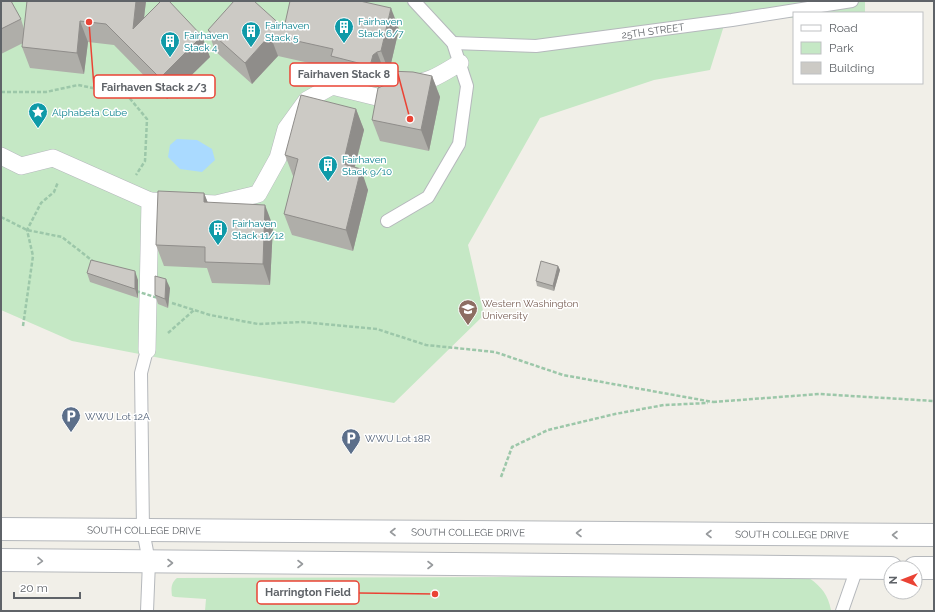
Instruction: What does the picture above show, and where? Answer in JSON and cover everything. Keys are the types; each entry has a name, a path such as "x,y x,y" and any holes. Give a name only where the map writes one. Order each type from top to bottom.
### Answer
{"street":[{"path":"1,156 21,166 53,158 150,201 216,204 258,194 278,158 286,129 307,100 332,86 385,99 389,82 419,83 432,79 460,63"},
{"path":"147,350 150,201"},
{"name":"SOUTH COLLEGE DRIVE","path":"1,529 934,535"},
{"path":"1,560 883,568"},
{"path":"923,568 934,568"}],"lane":[{"path":"387,221 428,197 459,144 467,86 453,43 414,1"},
{"name":"25TH STREET","path":"453,43 536,46 732,20 852,1"},
{"path":"147,350 142,373 143,530 149,562 147,611"},
{"path":"842,611 857,568"}],"path":[{"path":"1,92 46,92 78,85 127,95 147,119 145,161 127,190"},
{"path":"23,326 33,256 27,230 41,203 54,192 67,164"},
{"path":"1,217 27,230 62,237 99,265"},
{"path":"134,290 164,300"},
{"path":"172,303 210,315 258,324 302,322 377,329 426,345 495,352 563,375 713,402"},
{"path":"147,350 194,310"},
{"path":"501,477 512,447 548,430 615,414 664,405 820,394 934,401"}],"green space":[{"path":"1,1 865,1 865,12 793,12 793,18 727,16 710,70 654,80 540,118 468,245 484,315 394,403 72,341 1,310"},
{"path":"641,575 809,578 824,592 831,610 205,611 206,599 172,596 172,586 177,578"}],"water":[{"path":"177,139 197,140 212,149 215,160 202,172 180,169 168,157 170,145"}],"building":[{"path":"1,1 11,1 21,19 1,29"},
{"path":"27,1 136,1 133,29 161,1 169,1 202,36 160,78 106,24 80,21 77,53 22,47"},
{"path":"234,1 254,1 284,28 290,1 360,1 391,8 381,51 373,55 370,66 331,56 333,49 270,35 245,63 208,30"},
{"path":"389,71 413,72 432,76 421,130 372,120 378,88 385,85"},
{"name":"Fairhaven Stack 9/10","path":"301,95 356,109 343,164 361,169 346,230 284,214 298,159 285,155"},
{"name":"Fairhaven Stack 11/12","path":"158,191 204,193 204,202 265,205 263,264 205,262 205,247 156,245"},
{"path":"91,260 135,271 135,289 87,273"},
{"path":"541,261 558,266 553,286 536,281"},
{"path":"155,276 166,279 165,299 155,295"}],"place":[{"name":"Fairhaven Stack 2/3","path":"89,22"},
{"name":"Fairhaven Stack 6/7","path":"344,44"},
{"name":"Fairhaven Stack 5","path":"251,48"},
{"name":"Fairhaven Stack 4","path":"170,58"},
{"name":"Fairhaven Stack 8","path":"410,119"},
{"name":"Alphabeta Cube","path":"38,129"},
{"name":"Fairhaven Stack 9/10","path":"328,182"},
{"name":"Fairhaven Stack 11/12","path":"218,246"},
{"name":"Western Washington University","path":"468,326"},
{"name":"WWU Lot 12A","path":"71,433"},
{"name":"WWU Lot 18R","path":"351,455"},
{"name":"Harrington Field","path":"435,594"}]}
